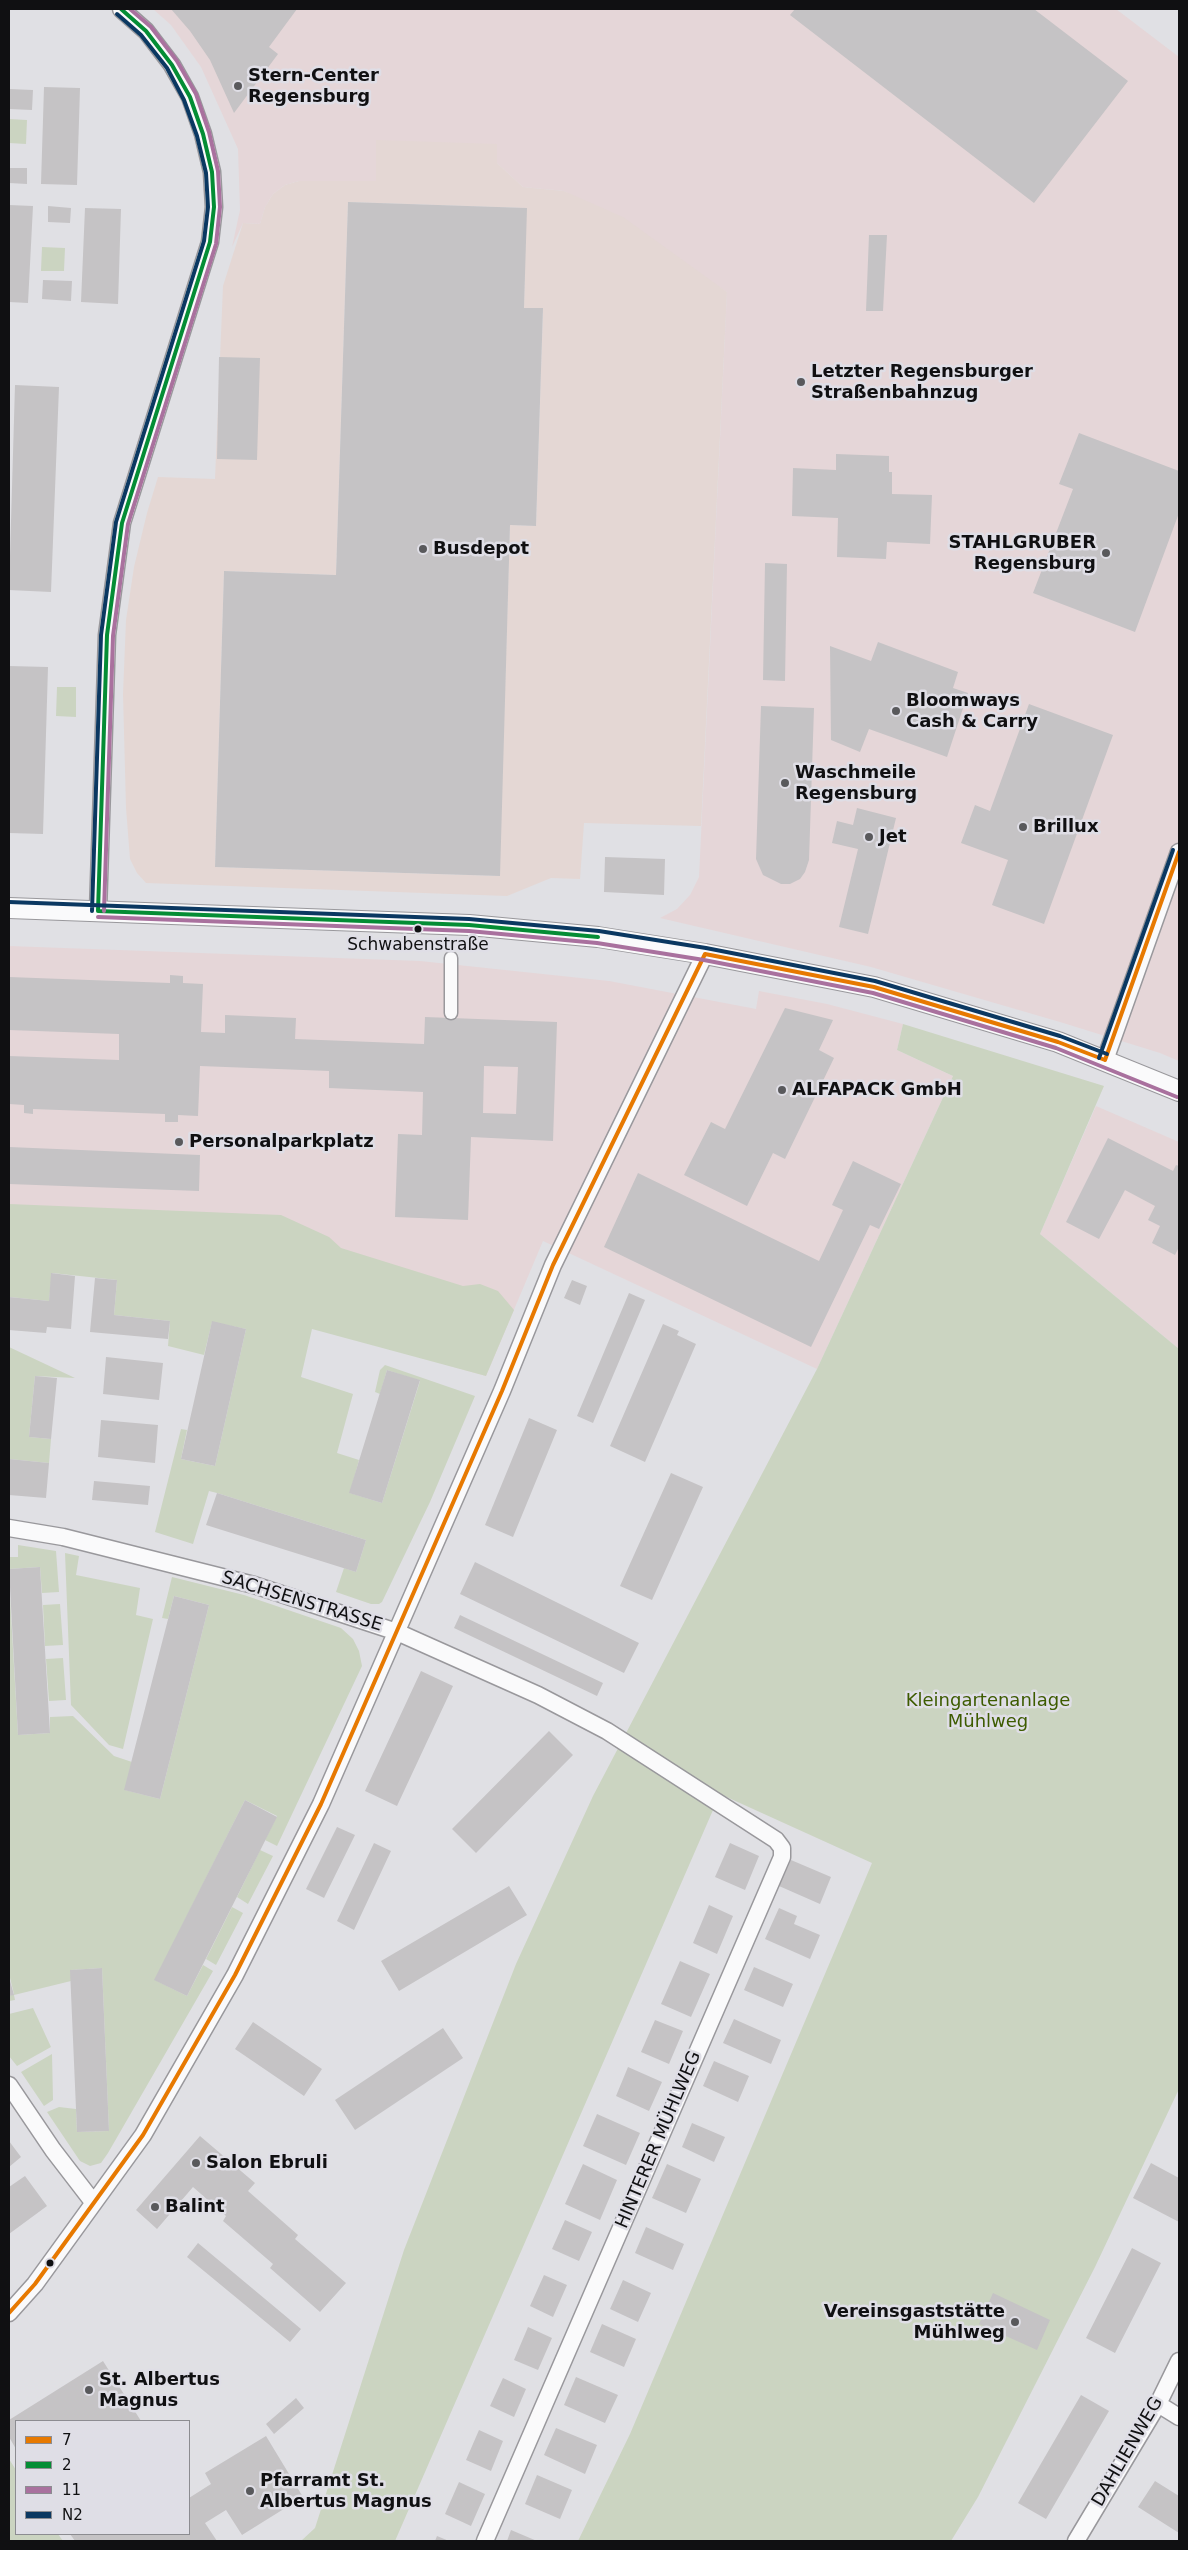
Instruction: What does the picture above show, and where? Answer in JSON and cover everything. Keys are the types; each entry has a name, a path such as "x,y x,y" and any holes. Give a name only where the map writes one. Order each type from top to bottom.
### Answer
{"street":[{"path":"98,911 107,635 122,523 210,242 214,207 210,163 204,134 190,98 172,65 146,31 121,9"},
{"path":"1106,1060 1179,852"},
{"path":"9,908 469,925 598,937 705,954 874,987 1058,1042 1179,1091"},
{"path":"9,2313 35,2284 143,2135 235,1975 321,1804 502,1391 553,1265 705,954"},
{"path":"450,1013 451,958"},
{"name":"SACHSENSTRASSE","path":"9,1528 63,1537 254,1584 397,1632 538,1695 607,1731 684,1780"},
{"name":"HINTERER MÜHLWEG","path":"485,2541 782,1857 782,1848 776,1840 684,1780"},
{"path":"9,2085 64,2166 93,2202"},
{"name":"DAHLIENWEG","path":"1076,2541 1158,2404 1179,2362"},
{"path":"1158,2404 1179,2417"}],"shaded area":[{"path":"153,9 1116,9 1179,57 1179,1061 1160,1053 1060,1022 871,967 660,918 677,909 690,895 699,877 727,292 564,191 523,187 497,163 497,144 377,181 299,181 285,185 273,194 265,207 260,224 243,223 232,247 240,210 238,149 201,67 171,25"},
{"path":"376,140 497,144 497,163 523,187 564,191 623,217 727,292 701,826 584,823 580,879 551,878 507,896 146,883 137,873 130,859 126,808 123,694 126,620 134,567 158,477 215,479 223,286 243,223 260,224 265,207 273,194 285,185 299,181 376,181","holes":["348,202 526,208 524,308 543,309 536,526 510,525 499,876 215,867 224,571 336,575"]},
{"path":"9,946 420,961 609,981 756,1009 759,991 827,1004 903,1024 897,1050 953,1076 817,1369 543,1241 486,1376 85,1264 9,1263"},
{"path":"1096,1106 1179,1142 1179,1349 1040,1234"}],"green space":[{"path":"9,119 27,120 26,144 9,143"},
{"path":"42,247 65,248 64,271 41,271"},
{"path":"57,687 76,687 76,717 56,716"},
{"name":"Kleingartenanlage Mühlweg","path":"903,1024 1104,1086 1040,1234 1179,1349 1179,2089 1095,2267 978,2497 951,2541 578,2541 630,2434 872,1863 720,1794 395,2541 301,2541 315,2528 404,2250 516,1964 593,1796 817,1369 953,1076 897,1050"},
{"path":"9,1204 281,1215 329,1237 341,1248 463,1286 480,1284 498,1291 514,1310 486,1376 312,1329 301,1377 353,1394 337,1453 359,1460 350,1493 382,1503 420,1381 387,1370 380,1394 375,1392 380,1370 385,1365 475,1396 430,1502 382,1602 371,1604 336,1592 344,1568 356,1572 366,1540 217,1493 209,1491 193,1544 155,1532 181,1429 187,1430 181,1459 215,1466 246,1329 212,1322 204,1355 168,1346 170,1321 114,1315 117,1280 52,1273 49,1301 9,1297"},
{"path":"9,1347 75,1378 35,1376 29,1437 51,1439 49,1463 9,1459"},
{"path":"18,1545 56,1551 59,1592 42,1593 40,1567 9,1569 9,1557 18,1557"},
{"path":"65,1553 79,1556 76,1575 140,1588 136,1615 153,1619 123,1749 109,1745 71,1705"},
{"path":"172,1577 244,1595 341,1628 353,1639 359,1651 362,1666 277,1846 265,1840 277,1816 245,1800 155,1980 187,1996 203,1965 213,1971 108,2153 101,2163 90,2166 80,2161 47,2112 59,2107 76,2109 77,2132 109,2131 102,1968 71,1970 71,1981 14,1995 15,2000 9,2001 9,1996 14,1994 9,1974 9,1580 18,1735 50,1733 50,1717 73,1716 114,1756 132,1762 125,1790 160,1799 209,1605 174,1596 168,1619 162,1618"},
{"path":"60,1604 63,1645 45,1646 43,1605"},
{"path":"63,1658 66,1700 49,1701 46,1659"},
{"path":"260,1850 273,1856 248,1904 237,1897"},
{"path":"232,1907 243,1913 216,1965 206,1959"},
{"path":"33,2008 51,2047 17,2066 9,2056 9,2014"},
{"path":"52,2054 53,2100 44,2106 21,2072"},
{"path":"9,2459 15,2468 15,2535 59,2535 63,2541 9,2541"}],"building":[{"name":"Stern-Center Regensburg","path":"171,9 297,9 269,47 278,54 234,113 210,60 190,31"},
{"path":"795,9 1034,9 1128,81 1034,203 790,15"},
{"path":"44,87 80,88 77,185 41,184"},
{"path":"9,89 33,90 32,110 9,109"},
{"path":"9,168 27,168 27,184 9,183"},
{"name":"Busdepot","path":"348,202 527,208 524,308 543,308 536,526 510,525 500,876 215,867 224,571 336,575"},
{"path":"9,205 33,206 28,303 9,302"},
{"path":"48,206 71,208 70,223 48,222"},
{"path":"85,208 121,209 118,304 81,302"},
{"path":"869,235 887,235 883,311 866,311"},
{"path":"43,280 72,281 71,301 42,299"},
{"path":"219,357 260,358 257,460 217,459"},
{"path":"15,385 59,387 51,592 9,590"},
{"name":"STAHLGRUBER Regensburg","path":"1079,433 1179,471 1179,513 1135,632 1033,593 1073,489 1059,484"},
{"path":"836,454 889,456 889,472 892,472 892,494 932,495 930,544 887,542 886,559 837,557 838,518 792,516 793,468 836,470"},
{"path":"765,563 787,564 785,681 763,680"},
{"name":"Bloomways Cash & Carry","path":"878,642 958,672 953,688 968,693 947,757 869,729 860,752 831,740 830,646 871,661"},
{"path":"9,666 48,667 43,834 9,833"},
{"name":"Brillux","path":"1029,704 1113,735 1044,924 992,905 1008,860 961,843 975,805 990,811"},
{"name":"Waschmeile Regensburg","path":"761,706 814,708 809,860 805,872 800,879 790,884 781,884 763,875 756,859"},
{"path":"857,808 896,818 868,934 839,927 858,849 832,843 837,821 853,825"},
{"path":"605,857 665,859 664,895 604,892"},
{"path":"170,975 183,976 183,983 203,984 201,1032 225,1033 225,1015 296,1018 295,1039 424,1044 425,1017 557,1022 553,1141 471,1137 468,1220 395,1217 398,1134 422,1135 423,1092 329,1088 329,1071 200,1066 198,1116 178,1115 178,1122 165,1122 165,1114 33,1109 33,1114 24,1113 24,1105 9,1104 9,1056 119,1060 119,1034 9,1030 9,977 170,983","holes":["484,1066 518,1067 516,1114 483,1113"]},
{"name":"ALFAPACK GmbH","path":"785,1008 833,1020 819,1050 834,1058 785,1159 773,1153 747,1206 684,1175 711,1122 725,1129"},
{"path":"1108,1138 1173,1171 1176,1165 1179,1166 1179,1247 1175,1255 1152,1243 1160,1226 1148,1220 1155,1206 1125,1190 1099,1239 1066,1222"},
{"path":"9,1147 200,1155 199,1191 9,1184"},
{"path":"853,1161 901,1184 879,1229 870,1225 811,1347 604,1247 638,1173 819,1261 843,1210 832,1205"},
{"path":"51,1273 75,1276 71,1329 47,1327 46,1333 9,1330 9,1297 49,1301"},
{"path":"95,1278 117,1280 114,1315 170,1321 168,1339 90,1332"},
{"path":"572,1280 587,1286 580,1305 564,1298"},
{"path":"629,1293 645,1300 593,1423 577,1416"},
{"path":"212,1321 246,1329 215,1466 181,1459"},
{"path":"663,1324 679,1331 677,1335 696,1344 645,1462 610,1446"},
{"path":"106,1357 163,1363 159,1400 103,1394"},
{"path":"387,1370 420,1380 382,1503 349,1493"},
{"path":"35,1376 57,1378 51,1439 29,1437"},
{"path":"529,1418 557,1430 513,1537 485,1525"},
{"path":"101,1420 158,1425 155,1463 98,1457"},
{"path":"9,1459 49,1463 46,1498 9,1495"},
{"path":"671,1473 703,1487 652,1600 620,1586"},
{"path":"94,1481 150,1486 148,1505 92,1500"},
{"path":"217,1493 366,1540 356,1572 206,1525"},
{"path":"475,1562 639,1643 624,1673 460,1594"},
{"path":"40,1567 50,1733 18,1735 9,1569"},
{"path":"174,1596 209,1605 160,1799 124,1790"},
{"path":"460,1615 603,1683 597,1696 454,1628"},
{"path":"421,1671 453,1686 397,1806 365,1791"},
{"path":"549,1731 573,1755 476,1853 452,1829"},
{"path":"245,1800 277,1817 187,1996 154,1980"},
{"path":"337,1827 355,1835 324,1898 306,1889"},
{"path":"374,1843 391,1851 354,1930 337,1921"},
{"path":"730,1843 759,1856 745,1890 715,1877"},
{"path":"791,1860 831,1877 820,1904 779,1886"},
{"path":"509,1886 527,1915 399,1991 381,1961"},
{"path":"709,1905 733,1916 717,1954 693,1943"},
{"path":"779,1908 797,1916 794,1924 820,1935 810,1959 765,1939"},
{"path":"680,1961 710,1974 691,2017 661,2004"},
{"path":"754,1967 793,1984 783,2007 744,1990"},
{"path":"102,1968 109,2131 77,2132 70,1970"},
{"path":"9,1977 14,1995 9,1996"},
{"path":"734,2019 781,2040 771,2064 723,2043"},
{"path":"655,2020 683,2031 669,2064 641,2052"},
{"path":"253,2022 322,2069 304,2096 235,2049"},
{"path":"443,2028 463,2058 355,2130 335,2100"},
{"path":"714,2061 749,2076 738,2102 703,2086"},
{"path":"628,2067 662,2082 649,2111 616,2096"},
{"path":"597,2114 640,2133 626,2165 583,2146"},
{"path":"692,2123 725,2137 714,2162 682,2147"},
{"path":"200,2136 255,2183 248,2191 298,2235 295,2239 346,2283 320,2312 270,2268 273,2264 223,2221 226,2216 193,2187 157,2229 136,2210"},
{"path":"9,2141 21,2157 9,2167"},
{"path":"1151,2163 1179,2178 1179,2222 1133,2198"},
{"path":"583,2164 617,2180 600,2220 565,2204"},
{"path":"667,2164 701,2179 686,2213 652,2198"},
{"path":"25,2176 47,2206 9,2234 9,2187"},
{"path":"565,2220 592,2232 579,2261 552,2249"},
{"path":"646,2227 684,2244 673,2270 635,2253"},
{"path":"198,2243 301,2329 290,2342 187,2257"},
{"path":"1132,2248 1161,2263 1115,2353 1086,2338"},
{"path":"544,2275 567,2285 553,2317 530,2306"},
{"path":"623,2280 651,2293 638,2322 610,2309"},
{"name":"Vereinsgaststätte Mühlweg","path":"993,2293 1050,2320 1037,2350 979,2324"},
{"path":"602,2324 636,2339 624,2367 590,2352"},
{"path":"528,2327 552,2338 538,2370 514,2360"},
{"name":"St. Albertus Magnus","path":"103,2361 140,2420 15,2420 15,2447 9,2437 9,2420"},
{"path":"576,2377 618,2395 605,2423 564,2405"},
{"path":"503,2378 526,2389 514,2417 490,2406"},
{"path":"1081,2395 1109,2411 1046,2519 1018,2503"},
{"path":"296,2398 304,2408 274,2434 266,2424"},
{"path":"556,2428 597,2445 585,2474 544,2455"},
{"path":"479,2430 503,2441 491,2471 466,2460"},
{"name":"Pfarramt St. Albertus Magnus","path":"266,2436 303,2497 242,2535 226,2510 205,2523 217,2541 75,2541 71,2535 190,2535 190,2497 211,2484 205,2473"},
{"path":"537,2475 572,2490 560,2519 525,2504"},
{"path":"1155,2481 1179,2496 1179,2533 1138,2507"},
{"path":"459,2482 485,2494 471,2526 445,2514"},
{"path":"511,2530 537,2541 507,2541"},
{"path":"437,2536 449,2541 435,2541"}],"transit line":[{"name":"2","path":"98,911 107,635 122,523 210,242 214,207 212,172 203,134 190,97 172,65 146,31 121,9"},
{"name":"11","path":"104,911 113,636 128,524 216,244 220,207 218,171 209,132 196,94 177,61 151,27 130,9"},
{"name":"N2","path":"92,911 101,635 116,522 204,241 208,207 206,173 197,136 184,100 167,68 141,35 117,14"},
{"name":"N2","path":"1099,1058 1173,850"},
{"name":"7","path":"1105,1060 1179,852"},
{"name":"N2","path":"9,902 469,919 599,931 706,948 875,981 1060,1036 1107,1054"},
{"name":"2","path":"98,911 469,925 598,937"},
{"name":"11","path":"98,917 469,931 597,943 704,960 873,993 1056,1048 1177,1097"},
{"name":"7","path":"705,954 874,987 1058,1042 1105,1060"},
{"name":"7","path":"9,2313 35,2284 143,2135 235,1975 321,1804 502,1391 553,1265 705,954"}],"place":[{"name":"Stern-Center Regensburg","path":"238,86"},
{"name":"Letzter Regensburger Straßenbahnzug","path":"801,382"},
{"name":"Busdepot","path":"423,549"},
{"name":"STAHLGRUBER Regensburg","path":"1106,553"},
{"name":"Bloomways Cash & Carry","path":"896,711"},
{"name":"Waschmeile Regensburg","path":"785,783"},
{"name":"Brillux","path":"1023,827"},
{"name":"Jet","path":"869,837"},
{"name":"Schwabenstraße","path":"418,929"},
{"name":"ALFAPACK GmbH","path":"782,1090"},
{"name":"Personalparkplatz","path":"179,1142"},
{"name":"Salon Ebruli","path":"196,2163"},
{"name":"Balint","path":"155,2207"},
{"name":"Vereinsgaststätte Mühlweg","path":"1015,2322"},
{"name":"St. Albertus Magnus","path":"89,2390"},
{"name":"Pfarramt St. Albertus Magnus","path":"250,2491"}]}
